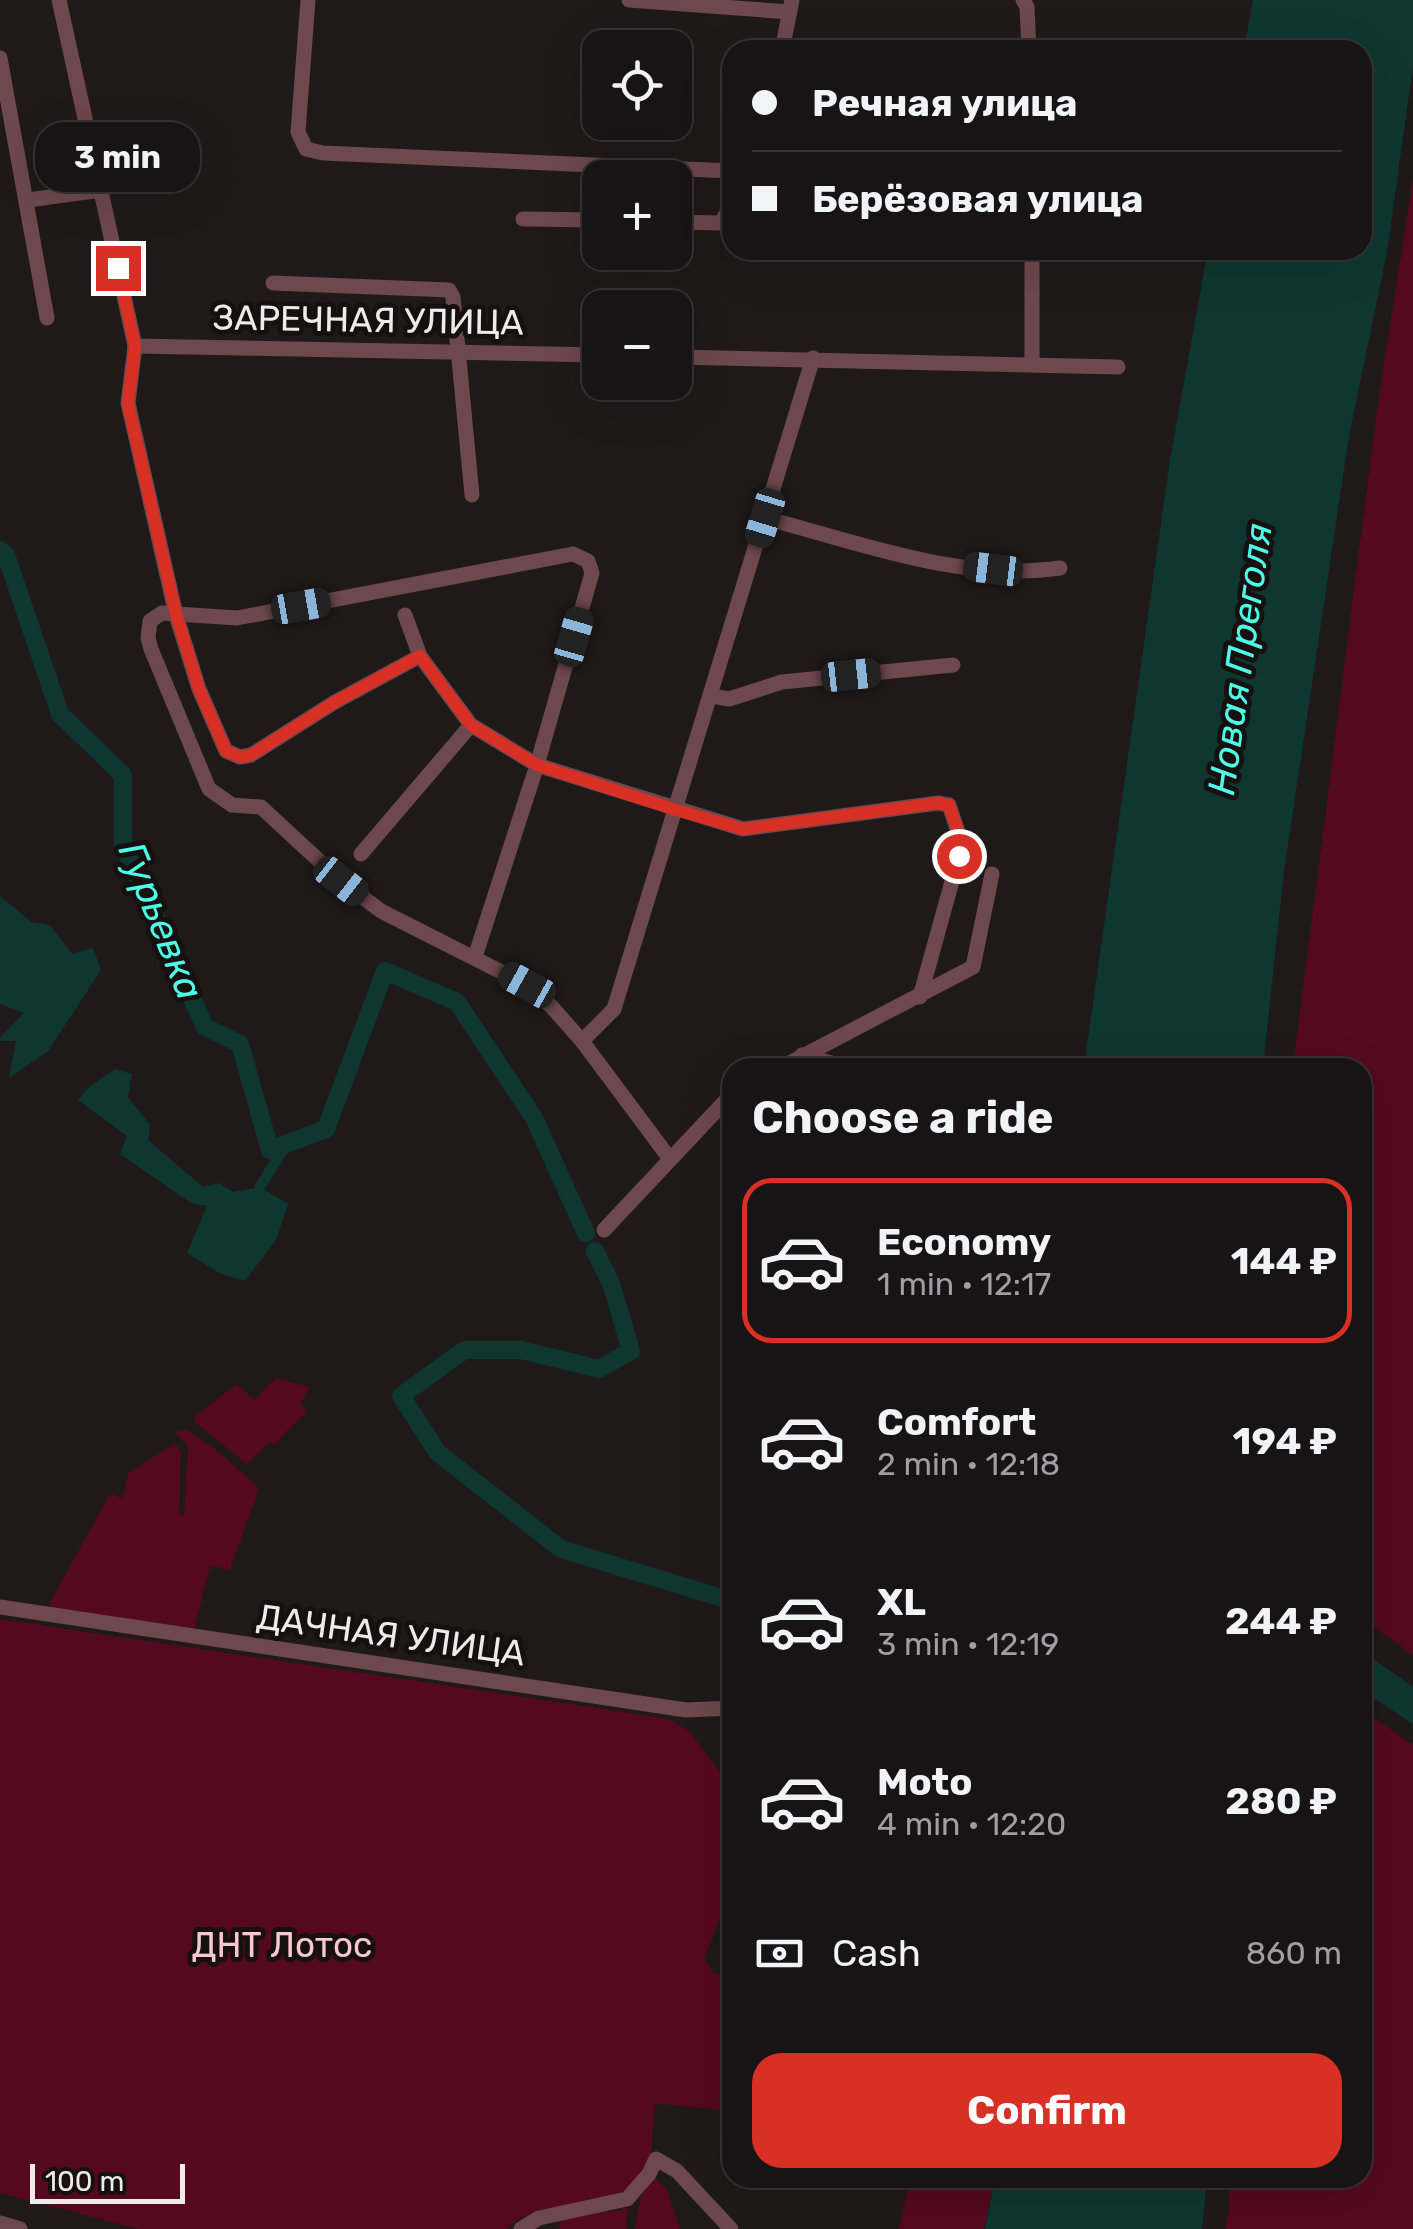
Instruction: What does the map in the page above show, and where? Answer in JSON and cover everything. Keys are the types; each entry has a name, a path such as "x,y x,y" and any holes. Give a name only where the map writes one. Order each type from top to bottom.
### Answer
{"street":[{"path":"59,0 135,346 128,404 176,614 199,689 226,751 240,757 251,755 335,702 420,656"},
{"path":"308,0 298,132 306,149 323,153 722,171"},
{"path":"629,0 791,6 784,40"},
{"path":"1023,0 1028,7 1029,40"},
{"path":"0,58 47,318"},
{"path":"28,200 101,190"},
{"path":"523,219 582,220"},
{"path":"692,222 722,221"},
{"path":"1032,260 1032,364"},
{"path":"273,283 449,290 472,495"},
{"name":"ЗАРЕЧНАЯ УЛИЦА","path":"135,346 582,354"},
{"path":"692,357 1118,366"},
{"path":"582,1041 614,1009 814,358"},
{"path":"765,518 933,562 1023,573 1060,568"},
{"path":"475,957 537,765 592,573 588,561 572,554 238,618 156,616 150,622 148,638 196,766 209,789 232,805 261,807 341,881 381,911 527,985 582,1041 670,1159"},
{"path":"405,615 420,656 471,725 537,765 743,829 938,803 949,805 957,828 959,856 920,998"},
{"path":"711,696 729,699 782,682 953,665"},
{"path":"361,854 471,725"},
{"path":"797,1058 973,968 992,874"},
{"path":"802,1055 813,1058"},
{"path":"604,1230 722,1104"},
{"name":"ДАЧНАЯ УЛИЦА","path":"0,1606 686,1710 722,1708"},
{"path":"521,2229 540,2218 627,2199 650,2174 656,2159 676,2171 731,2229"},
{"path":"0,2223 20,2229"}],"green space":[{"path":"1413,177 1413,1655 1372,1625 1372,1058 1294,1058 1377,410"},
{"path":"276,1378 309,1387 301,1403 307,1411 275,1444 269,1442 247,1464 195,1422 195,1416 237,1384 254,1400"},
{"path":"187,1430 259,1488 230,1570 210,1566 194,1630 50,1609 49,1604 110,1494 123,1498 128,1474 175,1443 181,1452 179,1514 184,1516 188,1446 175,1432"},
{"name":"ДНТ Лотос","path":"0,1619 657,1717 690,1732 722,1775 722,1914 704,1958 714,1973 722,1976 722,2102 720,2110 655,2103 651,2154 634,2191 589,2204 541,2210 506,2229 139,2229 0,2193"},
{"path":"1372,1716 1413,1745 1413,2229 1225,2229 1229,2188 1372,2188"},
{"path":"654,2177 667,2190 680,2229 635,2229 640,2198"},
{"path":"908,2188 993,2188 984,2229 899,2229"},
{"path":"628,2207 626,2229 559,2229 562,2216"}],"water":[{"name":"Новая Преголя","path":"1253,0 1413,0 1413,66 1387,252 1349,436 1284,871 1264,1058 1085,1058 1170,460 1206,260 1372,260 1372,40 1246,40"},
{"path":"0,896 31,922 50,925 72,954 93,948 101,970 48,1051 9,1078 16,1041 0,1038 24,1013 0,1004"},
{"path":"115,1069 132,1074 128,1097 150,1125 148,1140 203,1187 219,1183 233,1192 260,1187 288,1204 276,1240 245,1281 219,1273 187,1253 207,1206 191,1203 120,1154 127,1136 78,1100 90,1086"},
{"path":"1372,1658 1413,1687 1413,1724 1372,1697"},
{"path":"993,2188 1206,2188 1202,2229 985,2229"}],"waterway":[{"name":"Гурьевка","path":"0,550 6,555 60,714 123,775 123,846 205,1027 240,1044 270,1150 326,1129 385,971 457,1002 534,1118 586,1233"},
{"path":"260,1187 286,1144"},
{"name":"Гурьевка","path":"595,1251 611,1283 631,1351 599,1369 521,1350 464,1350 401,1396 438,1453 561,1549 722,1598"}],"route":[{"path":"118,268 135,346 128,404 176,614 199,689 226,751 240,757 251,755 335,702 420,656 471,725 537,765 743,829 938,803 949,805 957,828 959,856"}]}
